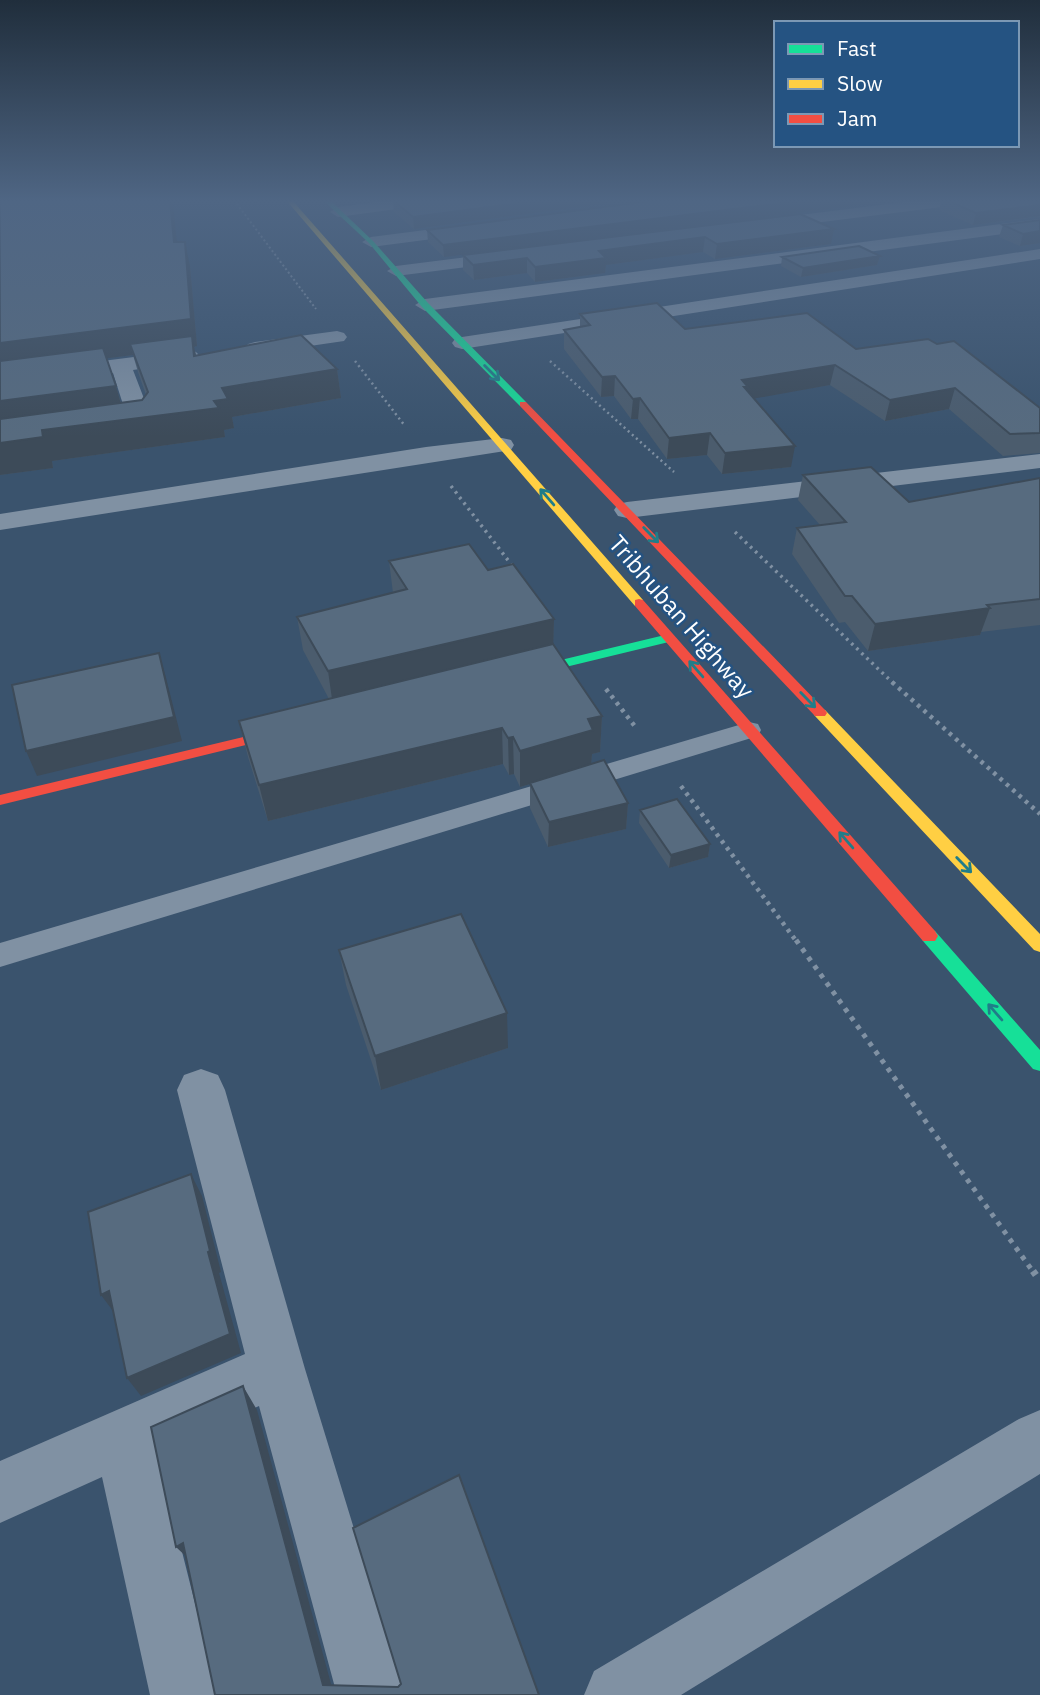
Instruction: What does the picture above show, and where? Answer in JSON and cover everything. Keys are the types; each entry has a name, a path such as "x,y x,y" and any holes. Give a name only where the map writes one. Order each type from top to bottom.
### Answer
{"main road":[{"name":"Tribhuban Highway","path":"358,279 1040,1063"},
{"name":"Tribhuban Highway","path":"403,279 425,305 627,510 1040,945"},
{"path":"502,679 669,638"},
{"path":"0,800 312,724"}],"street":[{"path":"425,305 622,279"},
{"path":"462,343 877,279"},
{"path":"0,381 337,337"},
{"path":"89,429 141,422 121,365"},
{"path":"0,522 502,445"},
{"path":"627,510 1040,461"},
{"path":"201,1090 371,1695"},
{"path":"0,1492 277,1368"},
{"path":"123,1437 184,1695"},
{"path":"618,1695 1040,1440"}],"lane":[{"path":"0,955 749,730"}],"building":[{"path":"0,279 188,279 191,319 0,343"},
{"path":"657,303 685,329 807,313 856,349 928,339 937,344 954,341 1040,408 1040,433 1010,434 955,388 890,400 835,365 742,380 748,387 744,387 795,446 725,453 710,433 669,438 640,398 633,399 615,376 602,377 564,330 590,325 580,314"},
{"path":"301,335 337,369 222,388 228,399 214,401 219,408 42,430 43,437 0,443 0,419 142,400 148,392 130,344 192,336 194,356"},
{"path":"103,348 116,386 0,401 0,361"},
{"path":"871,467 909,502 1040,478 1040,599 875,624 852,596 845,596 797,528 846,522 803,475"},
{"path":"469,544 488,570 513,564 554,619 328,671 297,617 407,589 389,561"},
{"path":"553,644 602,716 588,719 593,730 520,751 513,737 508,738 502,728 259,785 239,721"},
{"path":"159,653 174,717 26,751 12,685"},
{"path":"604,760 628,803 549,822 530,783"},
{"path":"677,799 710,844 671,855 640,810"},
{"path":"461,914 507,1013 375,1056 339,950"},
{"path":"191,1174 230,1334 127,1378 109,1291 101,1295 88,1212"},
{"path":"243,1386 323,1685 398,1687 401,1684 353,1528 459,1475 539,1695 215,1695 183,1543 176,1547 151,1427"}],"traffic: fast":[{"path":"403,279 523,404"},
{"path":"516,675 669,638"},
{"path":"929,936 1040,1063"}],"traffic: slow":[{"path":"358,279 639,603"},
{"path":"820,713 1040,945"}],"traffic: jam":[{"path":"523,404 820,713"},
{"path":"639,603 929,936"},
{"path":"0,800 294,729"}]}
